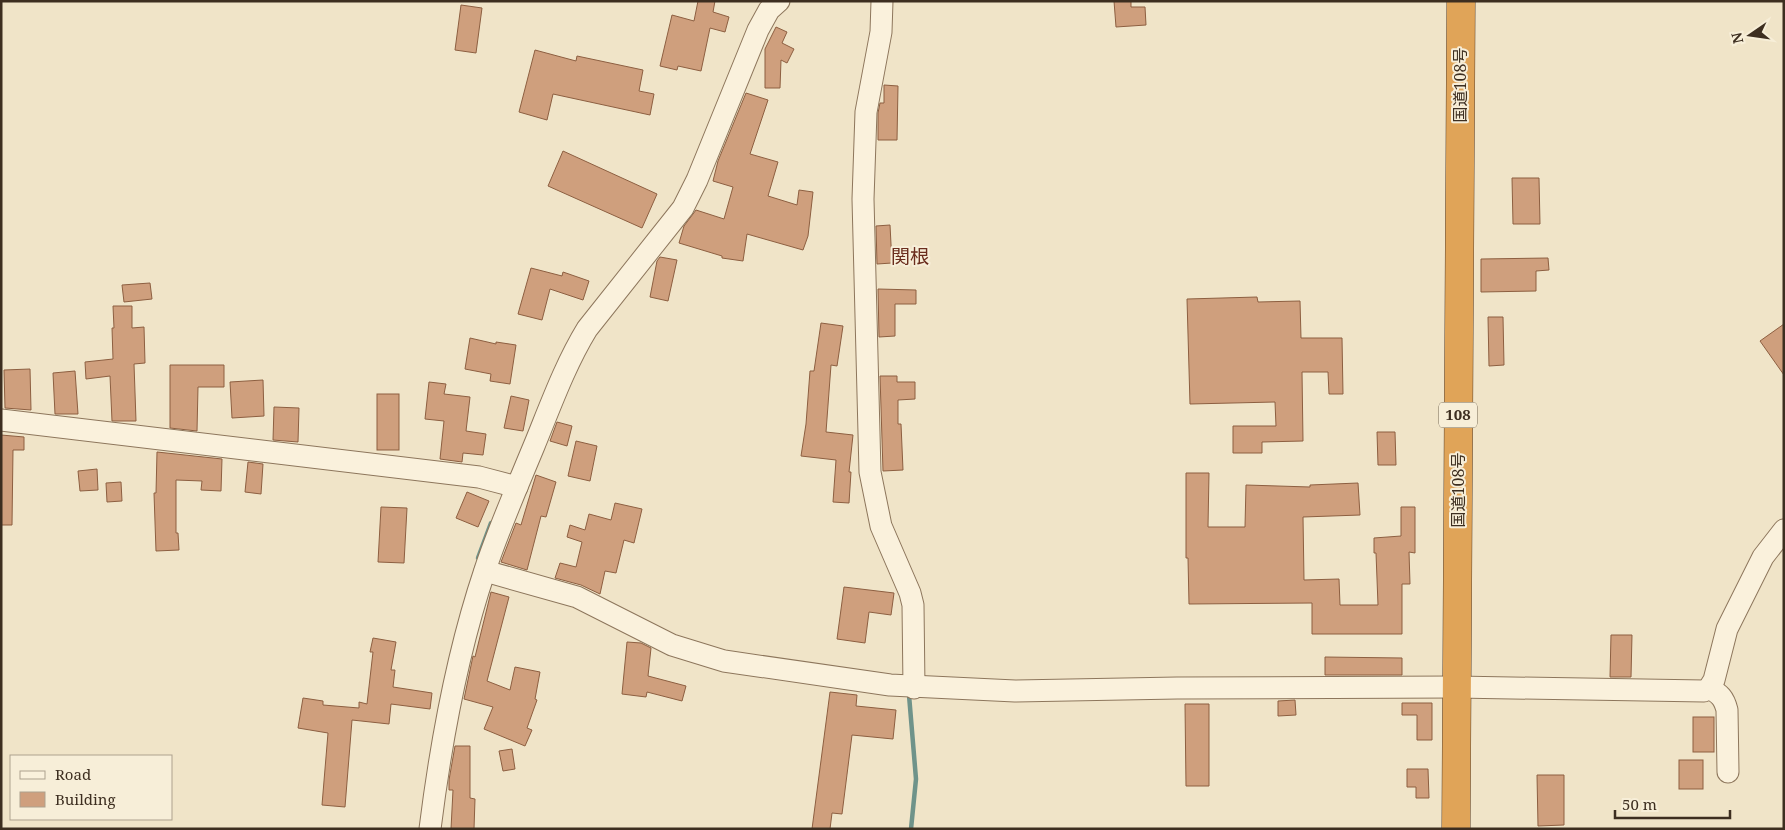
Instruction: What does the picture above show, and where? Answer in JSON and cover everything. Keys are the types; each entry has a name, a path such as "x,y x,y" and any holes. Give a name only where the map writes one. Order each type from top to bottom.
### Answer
{"highway":[{"name":"国道108号","path":"1456,829 1461,1"}],"street":[{"path":"882,1 881,32 866,112 863,199 870,472 881,526 914,605 914,688"},
{"path":"430,829 449,705 485,571 517,487 577,345 587,329 683,208 697,180 758,30 769,10 777,2"},
{"path":"1,420 478,477 517,487"},
{"path":"485,571 577,597 672,645 701,655 724,661 914,688 1015,691 1456,687 1704,691 1709,688 1714,680 1726,629 1763,557 1784,530"},
{"path":"1709,688 1720,694 1725,701 1727,710 1728,772"}],"building":[{"path":"698,1 715,1 713,12 729,17 725,32 710,28 701,71 678,66 677,70 660,66 672,15 694,21"},
{"path":"1114,1 1131,1 1131,7 1145,7 1146,25 1116,27"},
{"path":"461,5 482,8 476,53 455,50"},
{"path":"776,27 787,32 782,43 794,49 787,63 781,60 780,88 765,88 765,49"},
{"path":"535,50 576,61 577,56 643,70 639,91 654,94 650,115 553,94 547,120 519,112"},
{"path":"884,85 898,86 897,140 878,140 878,113 880,103 884,103"},
{"path":"746,93 768,100 750,154 778,162 768,196 797,205 799,190 813,192 808,236 803,250 747,234 743,261 722,258 722,256 679,243 684,226 696,210 724,219 733,187 713,181 718,161"},
{"path":"563,151 657,194 642,228 548,186"},
{"path":"1512,178 1539,178 1540,224 1513,224"},
{"path":"890,225 892,263 877,264 876,226"},
{"path":"660,257 677,260 668,301 650,297 657,261"},
{"path":"1548,258 1549,270 1536,271 1536,291 1481,292 1481,259"},
{"path":"531,268 562,276 563,272 589,281 583,300 550,289 542,320 518,314"},
{"path":"150,283 152,299 124,302 122,285"},
{"path":"878,289 916,290 916,304 895,304 895,336 879,337"},
{"path":"1257,297 1258,302 1300,301 1301,338 1342,338 1343,394 1329,394 1328,372 1302,372 1303,441 1262,442 1262,453 1233,453 1233,426 1276,426 1275,402 1190,404 1187,299"},
{"path":"113,306 132,306 132,328 144,327 145,363 134,364 136,421 112,421 110,376 86,379 85,362 113,359"},
{"path":"1488,317 1503,317 1504,365 1489,366"},
{"path":"821,323 843,326 837,366 831,365 826,432 853,435 849,472 851,472 849,503 833,502 836,460 801,456 806,424 810,371 814,371"},
{"path":"1784,324 1784,375 1760,341"},
{"path":"470,338 496,344 496,342 516,345 510,384 490,381 491,374 465,369"},
{"path":"170,365 224,365 224,387 198,387 197,431 170,428"},
{"path":"30,369 31,410 5,408 4,370"},
{"path":"75,371 78,414 55,414 53,373"},
{"path":"880,376 897,376 897,382 915,382 915,399 898,400 898,424 901,424 903,470 883,471"},
{"path":"263,380 264,416 232,418 230,382"},
{"path":"429,382 446,384 444,394 470,397 466,431 486,434 483,455 463,453 462,462 440,459 444,421 425,419"},
{"path":"377,394 399,394 399,450 377,450"},
{"path":"511,396 529,400 523,431 504,428"},
{"path":"274,407 299,408 298,442 273,440"},
{"path":"557,422 572,426 567,446 550,441"},
{"path":"1377,432 1395,432 1396,465 1378,465"},
{"path":"1,435 24,437 24,450 13,450 12,525 1,525"},
{"path":"576,441 597,446 590,481 568,476"},
{"path":"157,452 222,459 221,491 201,490 202,481 176,480 176,533 178,533 179,550 156,551 154,493 156,493"},
{"path":"248,462 263,464 261,494 245,492"},
{"path":"97,469 98,490 80,491 78,471"},
{"path":"1186,473 1209,473 1208,527 1245,527 1246,485 1310,487 1310,485 1358,483 1360,515 1303,517 1304,580 1339,579 1340,605 1378,605 1374,538 1401,536 1401,507 1415,507 1415,553 1409,552 1410,584 1402,584 1402,634 1312,634 1312,603 1189,604 1188,558 1186,558"},
{"path":"536,475 556,482 546,517 541,516 527,570 501,562 516,523 521,525"},
{"path":"121,482 122,501 107,502 106,483"},
{"path":"467,492 489,501 478,527 456,518"},
{"path":"615,503 642,509 634,543 624,540 616,573 605,571 600,594 581,585 555,578 560,563 576,567 582,542 567,537 570,525 585,530 589,514 611,520"},
{"path":"381,507 407,508 404,563 378,562"},
{"path":"844,587 894,593 891,615 869,612 865,643 837,639"},
{"path":"491,592 509,597 487,681 510,690 515,667 540,672 535,699 537,700 527,728 532,730 525,746 484,729 493,707 464,699 473,656 475,657"},
{"path":"1611,635 1632,635 1631,677 1610,677"},
{"path":"373,638 396,642 391,670 395,670 393,687 432,693 430,709 391,704 389,724 352,720 345,807 322,805 328,733 298,728 303,698 323,701 323,705 359,708 359,702 367,704 373,652 370,652"},
{"path":"627,642 641,643 651,648 648,676 686,686 682,701 647,692 646,697 622,694"},
{"path":"1325,657 1402,658 1402,675 1325,675"},
{"path":"830,692 857,695 856,706 896,710 893,739 852,735 842,814 832,813 830,829 812,829"},
{"path":"1295,700 1296,715 1278,716 1278,701"},
{"path":"1402,703 1432,703 1432,740 1417,740 1417,715 1402,715"},
{"path":"1185,704 1209,704 1209,786 1186,786"},
{"path":"1693,717 1714,717 1714,752 1693,752"},
{"path":"455,746 470,746 470,798 475,799 474,829 451,829 453,790 449,790 449,780"},
{"path":"512,749 515,769 503,771 499,751"},
{"path":"1679,760 1703,760 1703,789 1679,789"},
{"path":"1407,769 1428,769 1429,798 1416,798 1416,787 1407,787"},
{"path":"1537,775 1564,775 1564,825 1538,826"}],"waterway":[{"path":"478,558 491,523"},
{"path":"909,695 916,779 911,829"}],"district":[{"name":"関根","path":"910,256"}]}
